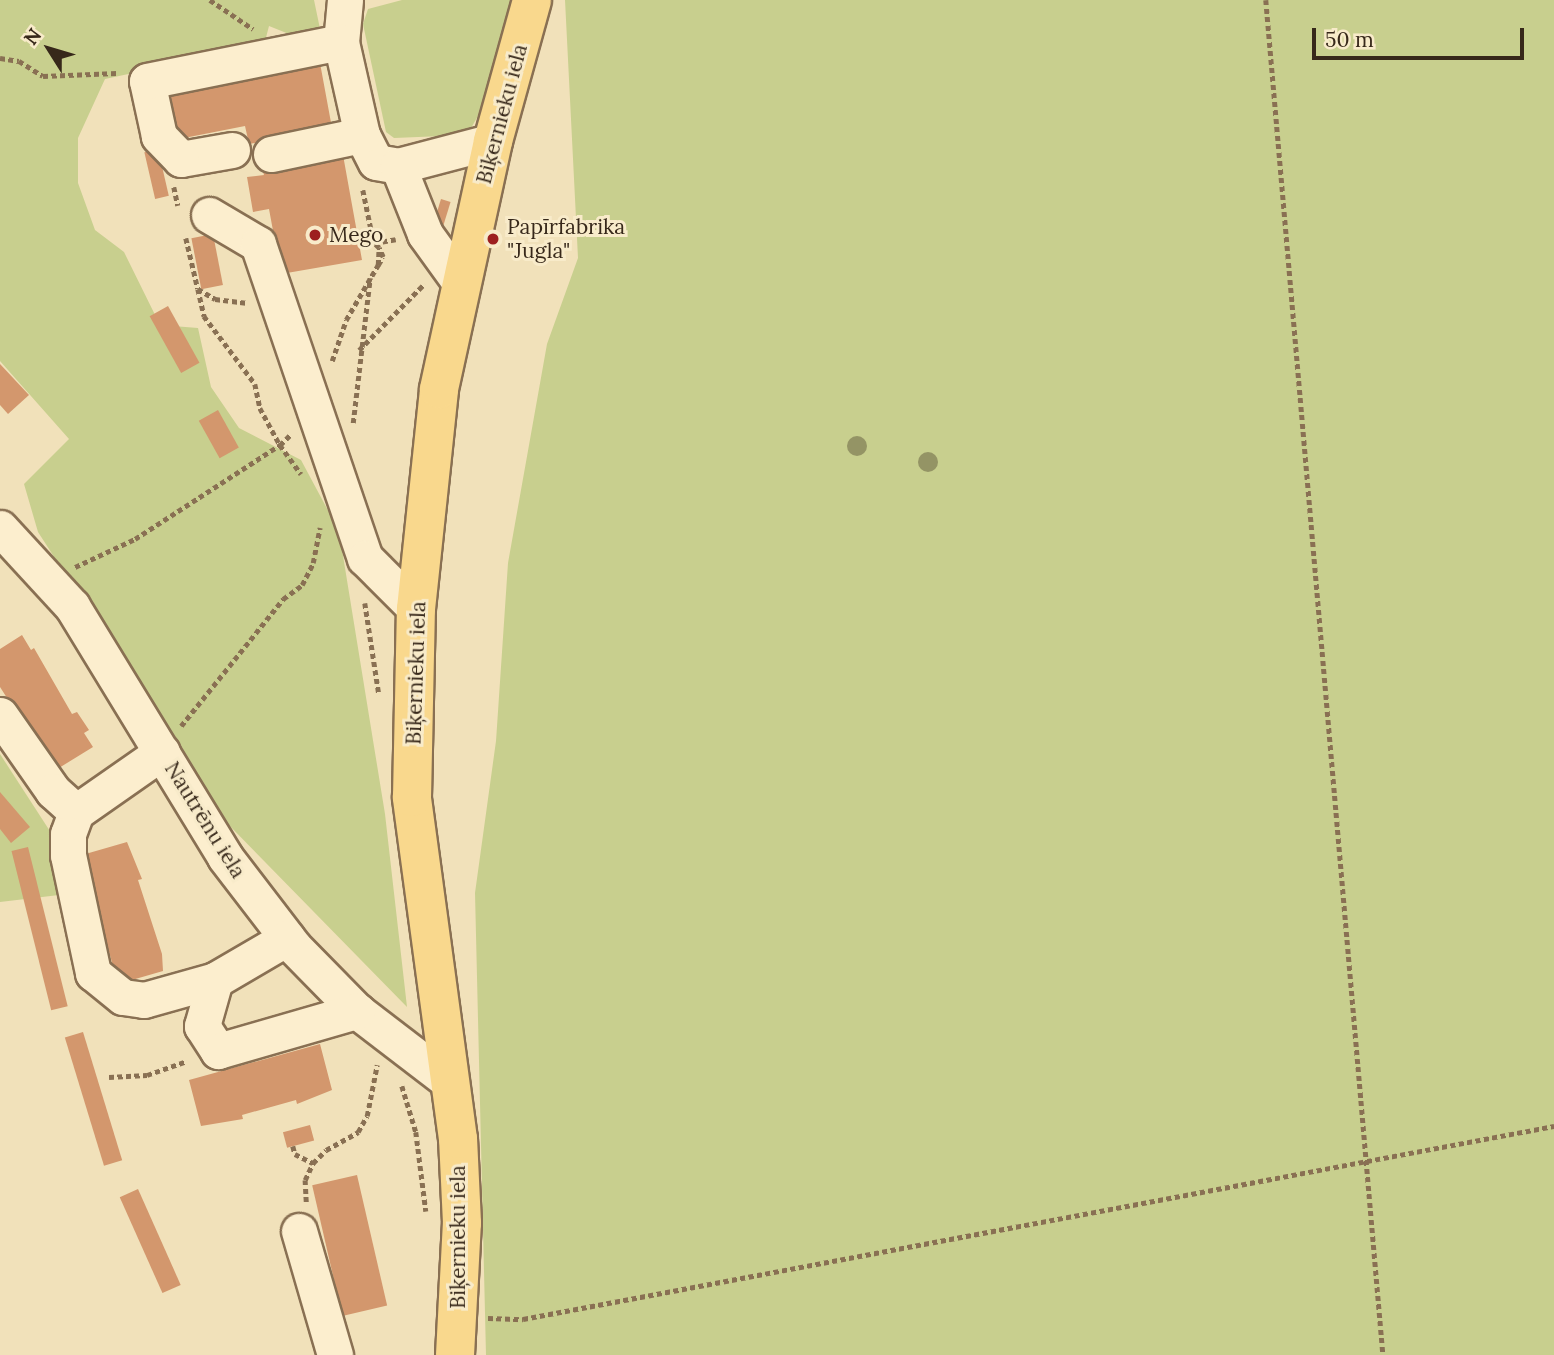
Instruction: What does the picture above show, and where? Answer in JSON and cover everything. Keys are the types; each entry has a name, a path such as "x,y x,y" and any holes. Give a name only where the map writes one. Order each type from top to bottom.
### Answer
{"main road":[{"name":"Biķernieku iela","path":"455,1355 459,1167 412,797 416,609 439,389 442,258 493,141 532,0"}],"street":[{"path":"345,0 341,42 362,135 376,162 398,166 493,141"},
{"path":"232,150 181,159 159,136 147,81 341,42"},
{"path":"271,154 362,135"},
{"path":"398,166 442,258"},
{"path":"190,216 258,244 275,302 365,558 416,609"},
{"name":"Nautrēnu iela","path":"5,545 51,578 162,752 225,858 287,938 385,1043 447,1080"},
{"path":"0,715 53,791 76,812"},
{"path":"162,752 76,812 68,834 68,855 93,973 123,997 144,1000 215,980 287,938"},
{"path":"215,980 202,1026 218,1051 357,1011"},
{"path":"304,1221 335,1355"}],"path":[{"path":"210,0 266,37 280,54"},
{"path":"1266,0 1383,1355"},
{"path":"0,58 19,61 43,76 129,72 147,81"},
{"path":"181,159 173,184 190,216 198,289 204,316 254,384 260,408 280,445 304,478"},
{"path":"51,578 135,539 280,445 315,413 345,320 383,257 374,243 360,176"},
{"path":"359,350 418,294 442,258 374,243"},
{"path":"352,433 359,350 370,278"},
{"path":"198,289 231,303 275,302"},
{"path":"162,752 222,670 283,599 302,584 313,563 323,517"},
{"path":"304,1221 305,1180 313,1163 326,1150 358,1132 368,1116 377,1064 385,1043"},
{"path":"385,1043 403,1088 416,1132 427,1222"},
{"path":"109,1077 147,1074 218,1051"},
{"path":"457,1317 523,1319 1554,1126"},
{"path":"293,1146 295,1154 313,1163"}],"green space":[{"path":"0,0 314,0 324,48 269,26 262,53 208,57 105,79 78,138 78,183 95,230 124,252 160,325 198,328 211,387 239,428 301,460 339,531 385,814 407,1007 225,821 38,532 24,484 69,439 0,361"},
{"path":"402,0 512,0 478,116 467,135 394,138 386,132 363,24 368,9"},
{"path":"565,0 1554,0 1554,1355 486,1355 475,893 496,741 508,563 547,344 578,258"},
{"path":"0,754 57,842 59,895 0,902"}],"building":[{"path":"320,63 332,128 249,144 245,126 179,139 170,92"},
{"path":"158,149 169,196 155,199 144,152"},
{"name":"Mego","path":"343,155 362,260 281,274 269,209 253,212 247,177 264,175 262,169"},
{"path":"441,199 451,202 443,227 433,224"},
{"path":"213,234 223,285 201,289 191,238"},
{"path":"168,306 200,363 181,373 150,316"},
{"path":"0,364 29,395 8,414 0,405"},
{"path":"218,410 239,448 220,458 199,421"},
{"path":"22,635 31,650 34,648 72,714 77,712 89,730 84,733 93,747 54,771 0,687 0,649"},
{"path":"0,792 30,827 11,843 0,829"},
{"path":"127,842 142,879 138,880 162,954 163,971 118,984 82,855"},
{"path":"28,847 68,1006 51,1010 12,851"},
{"path":"83,1032 122,1160 104,1166 65,1038"},
{"path":"320,1044 332,1090 297,1104 296,1100 242,1115 243,1119 201,1126 189,1080"},
{"path":"310,1125 314,1140 287,1148 283,1132"},
{"path":"357,1175 387,1306 342,1316 312,1185"},
{"path":"138,1189 181,1285 162,1293 120,1197"}],"place":[{"name":"Mego","path":"315,235"},
{"name":"Papīrfabrika \"Jugla\"","path":"493,239"}]}
